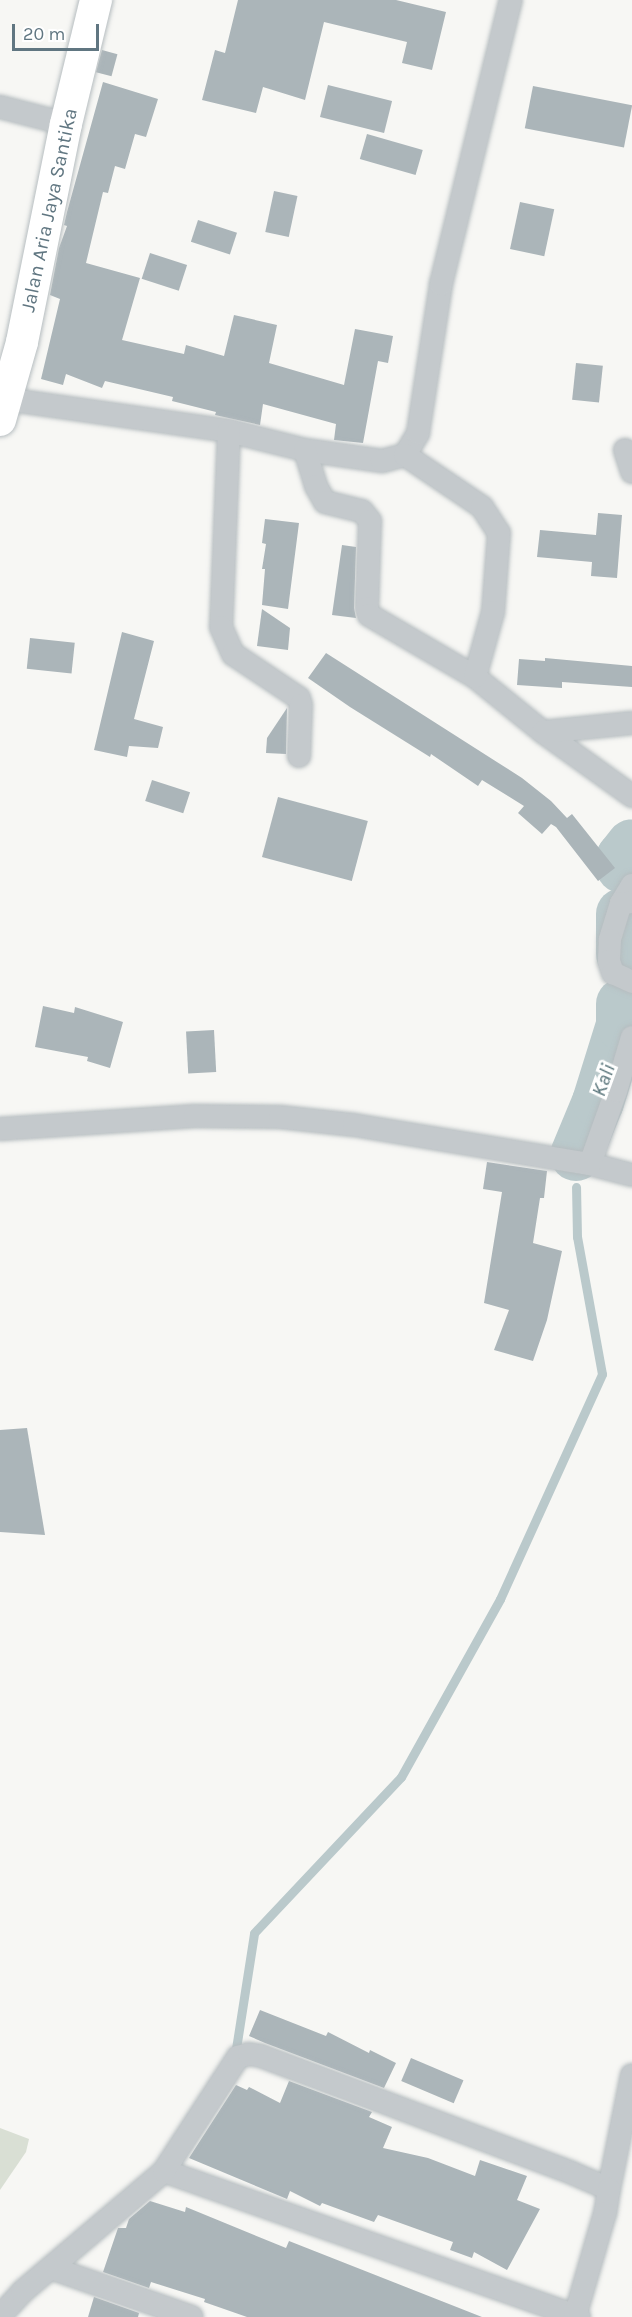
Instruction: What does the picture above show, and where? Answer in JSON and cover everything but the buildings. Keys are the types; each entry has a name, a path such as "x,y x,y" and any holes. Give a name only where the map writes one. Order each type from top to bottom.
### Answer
{"street":[{"name":"Jalan Aria Jaya Santika","path":"3,409 22,342 66,124 96,0"},
{"path":"3,409 229,431 305,450 382,461 405,455 418,433 441,284 511,0"},
{"path":"0,106 66,124"},
{"path":"229,431 221,627 232,654 299,698 301,705 299,756"},
{"path":"305,450 316,486 325,502 362,511 370,521 367,608 369,615 475,677 543,732 632,796"},
{"path":"625,450 632,472"},
{"path":"405,455 482,507 500,533 493,612 475,677"},
{"path":"543,732 632,723"},
{"path":"628,897 610,940 609,961 613,973 632,982"},
{"path":"590,1164 632,1037"},
{"path":"0,1129 195,1116 280,1117 354,1125 590,1164 632,1175"},
{"path":"0,2316 22,2292 164,2171 238,2057 249,2054 261,2056 609,2189"},
{"path":"164,2171 577,2316 604,2213 632,2075"},
{"path":"51,2268 192,2317"}],"shaded area":[{"path":"0,2128 29,2139 26,2152 0,2190"}],"waterway":[{"name":"Kali","path":"622,867 622,858 632,845"},
{"name":"Kali","path":"622,914 622,954"},
{"name":"Kali","path":"576,1155 598,1102 622,1025 622,1004"},
{"path":"235,2055 254,1933 401,1777 500,1599 602,1374 577,1237 576,1187"}]}
